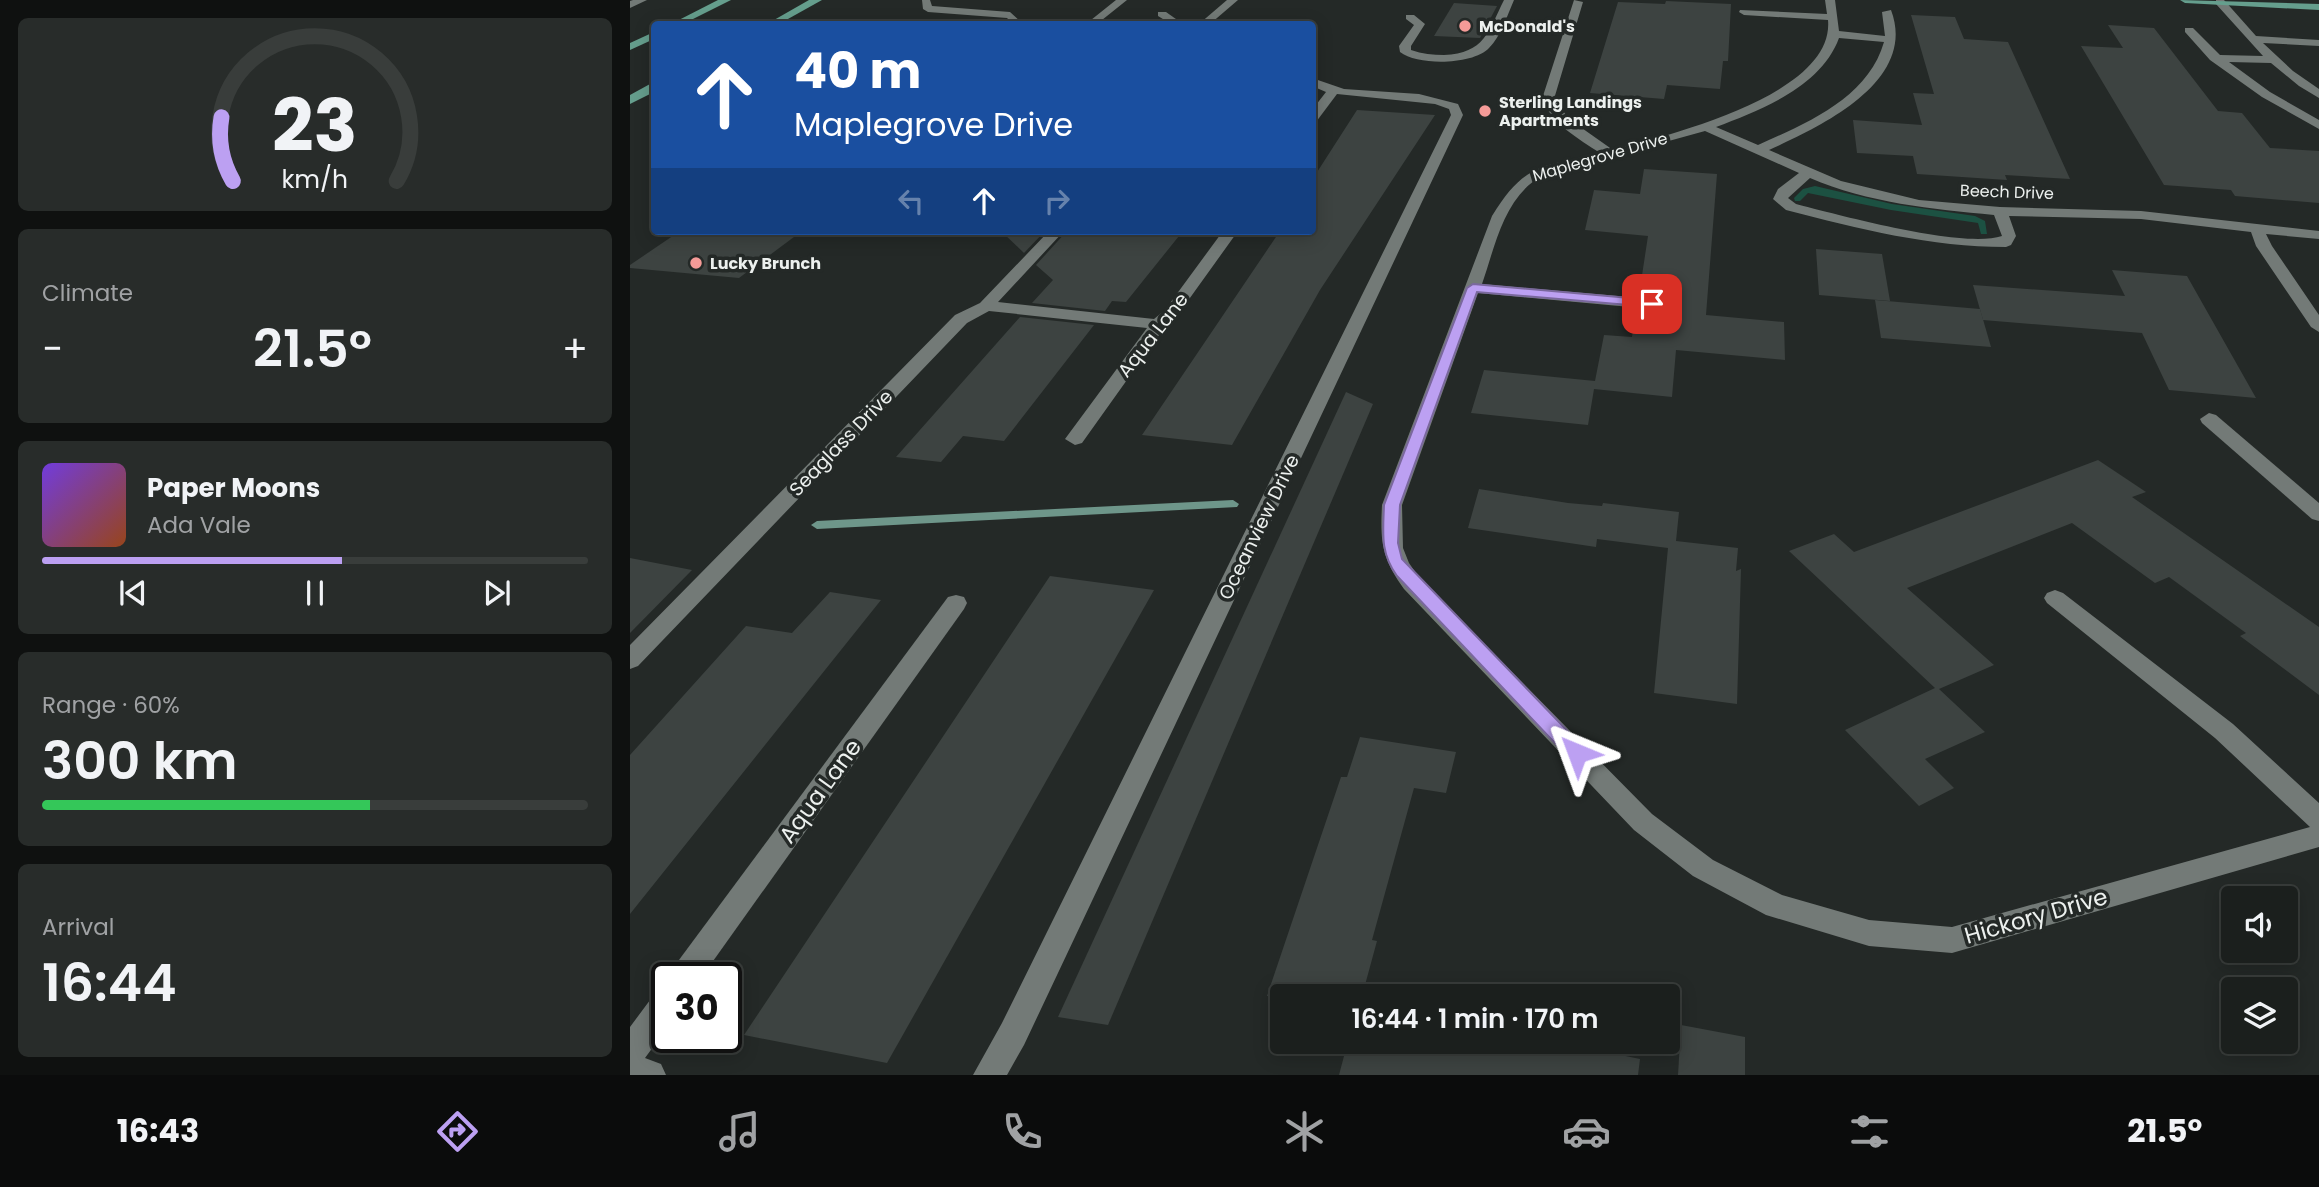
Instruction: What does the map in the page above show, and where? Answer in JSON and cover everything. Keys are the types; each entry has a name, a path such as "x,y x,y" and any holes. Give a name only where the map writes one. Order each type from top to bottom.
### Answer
{"main road":[{"path":"682,21 726,0"},
{"path":"778,21 817,0"},
{"path":"2185,0 2319,7"},
{"path":"630,47 651,36"},
{"path":"630,100 651,89"}],"street":[{"path":"630,5 642,0"},
{"path":"1095,21 1122,0"},
{"path":"1208,21 1233,0"},
{"path":"1410,17 1420,24 1411,36 1434,51 1453,57 1483,48 1509,0"},
{"path":"1830,0 1833,26"},
{"path":"926,2 928,9 1010,15 1015,21"},
{"path":"1578,2 1548,99 1549,106 1570,126 1611,154"},
{"path":"2220,2 2271,60 2319,94"},
{"path":"1744,12 1833,26 1892,40"},
{"path":"1757,150 1820,119 1854,97 1875,76 1887,57 1892,40 1887,12"},
{"path":"1162,14 1173,21"},
{"name":"Maplegrove Drive","path":"1412,584 1394,560 1390,543 1392,505 1499,216 1514,190 1524,179 1706,127 1749,111 1779,94 1819,60 1831,43 1833,26"},
{"path":"2189,30 2214,58 2248,84 2319,125"},
{"path":"2252,39 2319,43"},
{"path":"2214,58 2271,60"},
{"name":"Oceanview Drive","path":"989,1075 1019,1023 1457,115 1454,107 1421,97 1333,91 1316,83"},
{"path":"1316,114 1333,91"},
{"name":"Beech Drive","path":"1706,127 1807,174 1875,195 1919,204 2000,211 2141,215 2319,235"},
{"path":"1807,174 1783,192 1780,200 1791,207 1887,228 1949,239 2006,242 2009,236 2000,211"},
{"path":"2257,229 2264,246 2319,327"},
{"name":"Seaglass Drive","path":"630,660 961,319 986,306 1053,235"},
{"name":"Aqua Lane","path":"1075,439 1158,324 1171,313 1228,235"},
{"path":"1473,288 1652,304"},
{"path":"986,306 1158,324"},
{"path":"2209,419 2319,514"},
{"name":"Hickory Drive","path":"1412,584 1643,822 1703,869 1776,906 1869,933 1952,940 2319,835"},
{"path":"2055,598 2224,731 2319,819"},
{"name":"Aqua Lane","path":"696,962 956,603"},
{"path":"630,1053 651,1024"},
{"path":"630,1071 650,1075"}],"green space":[{"path":"1815,186 1892,204 1975,216 1985,221 1987,234 1981,234 1978,223 1891,210 1808,193 1800,201 1795,201 1794,198 1803,189"}],"building":[{"path":"1666,1 1731,4 1728,61 1723,61 1720,89 1667,85 1664,99 1590,93 1618,2 1665,4"},
{"name":"McDonald's","path":"1454,3 1497,6 1480,38 1434,36"},
{"path":"1911,15 1955,17 1964,39 2008,42 2070,179 2005,175 2007,180 1917,174 1913,156 1857,153 1853,120 1922,125 1913,93 1934,94"},
{"path":"2108,25 2154,28 2218,111 2242,113 2270,148 2319,151 2319,203 2235,196 2231,190 2164,185 2081,46 2123,48"},
{"path":"1357,110 1435,115 1320,290 1232,445 1142,435 1277,235 1316,235 1316,174"},
{"path":"1644,169 1717,174 1706,315 1784,322 1785,360 1676,350 1672,397 1594,389 1588,425 1471,413 1484,370 1595,381 1604,335 1632,337 1636,310 1652,312 1662,305 1653,297 1639,295 1648,236 1585,230 1594,190 1640,194"},
{"path":"674,235 797,235 739,278 630,268 630,265"},
{"path":"1005,235 1041,235 1024,253"},
{"path":"1063,235 1180,235 1126,302 1112,301 1105,311 1032,303 1053,280 1036,265"},
{"path":"1816,249 1882,254 1890,301 1819,295"},
{"path":"2112,270 2187,276 2256,398 2169,390 2142,333 1983,320 1973,285 2125,296"},
{"path":"1875,300 1980,309 1991,347 1881,338"},
{"path":"1020,317 1094,325 1004,441 963,436 941,462 896,457"},
{"path":"1346,392 1373,404 1108,1025 1058,1017"},
{"path":"2098,460 2146,492 2132,497 2319,627 2319,695 2240,636 2246,633 2169,577 2155,583 2072,523 1907,588 1994,665 1939,689 1985,732 1925,759 1954,788 1919,806 1845,730 1935,688 1789,551 1834,534 1854,552"},
{"path":"1479,489 1568,503 1602,506 1603,503 1679,512 1676,541 1738,548 1736,571 1741,569 1737,704 1654,693 1668,548 1597,539 1596,547 1468,528"},
{"path":"630,558 692,570 630,633"},
{"path":"1050,576 1154,590 887,1063 744,1035"},
{"path":"830,592 881,600 630,914 630,755 746,626 792,633"},
{"path":"1360,737 1456,752 1446,793 1414,788 1372,940 1377,941 1365,984 1271,984 1341,777 1347,777"},
{"path":"1681,1025 1745,1037 1745,1075 1678,1075"},
{"path":"1345,1054 1616,1054 1640,1059 1638,1075 1339,1075"}],"waterway":[{"path":"817,525 1233,504"}],"place":[{"name":"McDonald's","path":"1465,26"},
{"name":"Sterling Landings Apartments","path":"1485,111"},
{"name":"Lucky Brunch","path":"696,263"}],"route":[{"path":"1577,753 1412,584 1394,560 1390,543 1392,505 1473,288 1652,304"}]}
